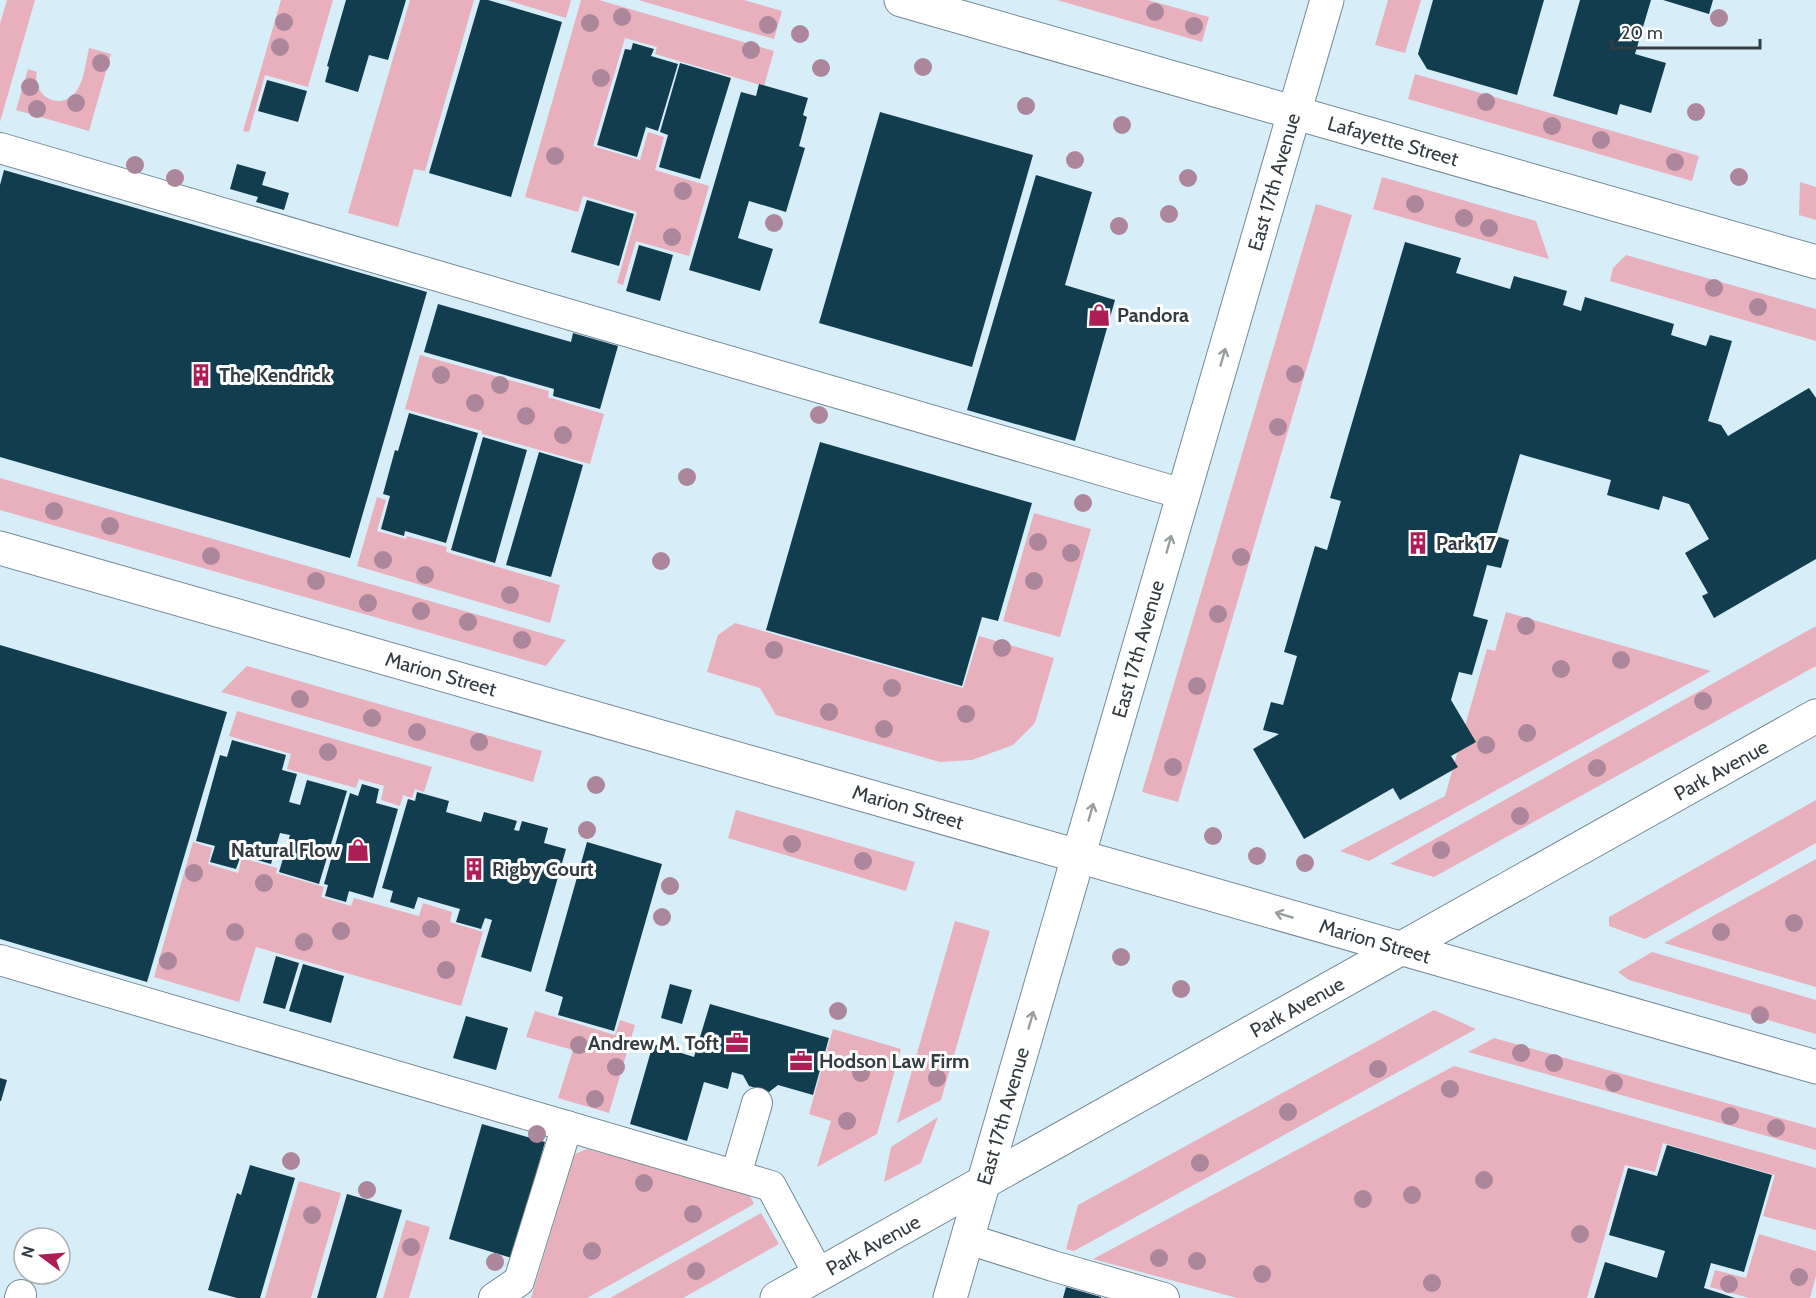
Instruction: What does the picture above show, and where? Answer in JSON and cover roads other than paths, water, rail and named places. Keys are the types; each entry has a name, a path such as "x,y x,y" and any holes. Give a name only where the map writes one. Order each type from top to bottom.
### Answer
{"street":[{"name":"Lafayette Street","path":"901,0 1816,262"},
{"name":"East 17th Avenue","path":"950,1298 1327,0"},
{"name":"Marion Street","path":"0,548 1816,1067"},
{"name":"Park Avenue","path":"777,1298 1816,716"}],"lane":[{"path":"0,148 1183,494"},
{"path":"0,960 771,1186 819,1275"},
{"path":"736,1176 757,1103"},
{"path":"494,1298 519,1281 567,1126"},
{"path":"968,1239 1164,1298"}],"place":[{"name":"Pandora","path":"1099,315"},
{"name":"The Kendrick","path":"201,375"},
{"name":"Park 17","path":"1418,543"},
{"name":"Natural Flow","path":"358,850"},
{"name":"Rigby Court","path":"474,869"},
{"name":"Andrew M. Toft","path":"737,1043"},
{"name":"Hodson Law Firm","path":"801,1061"}]}
